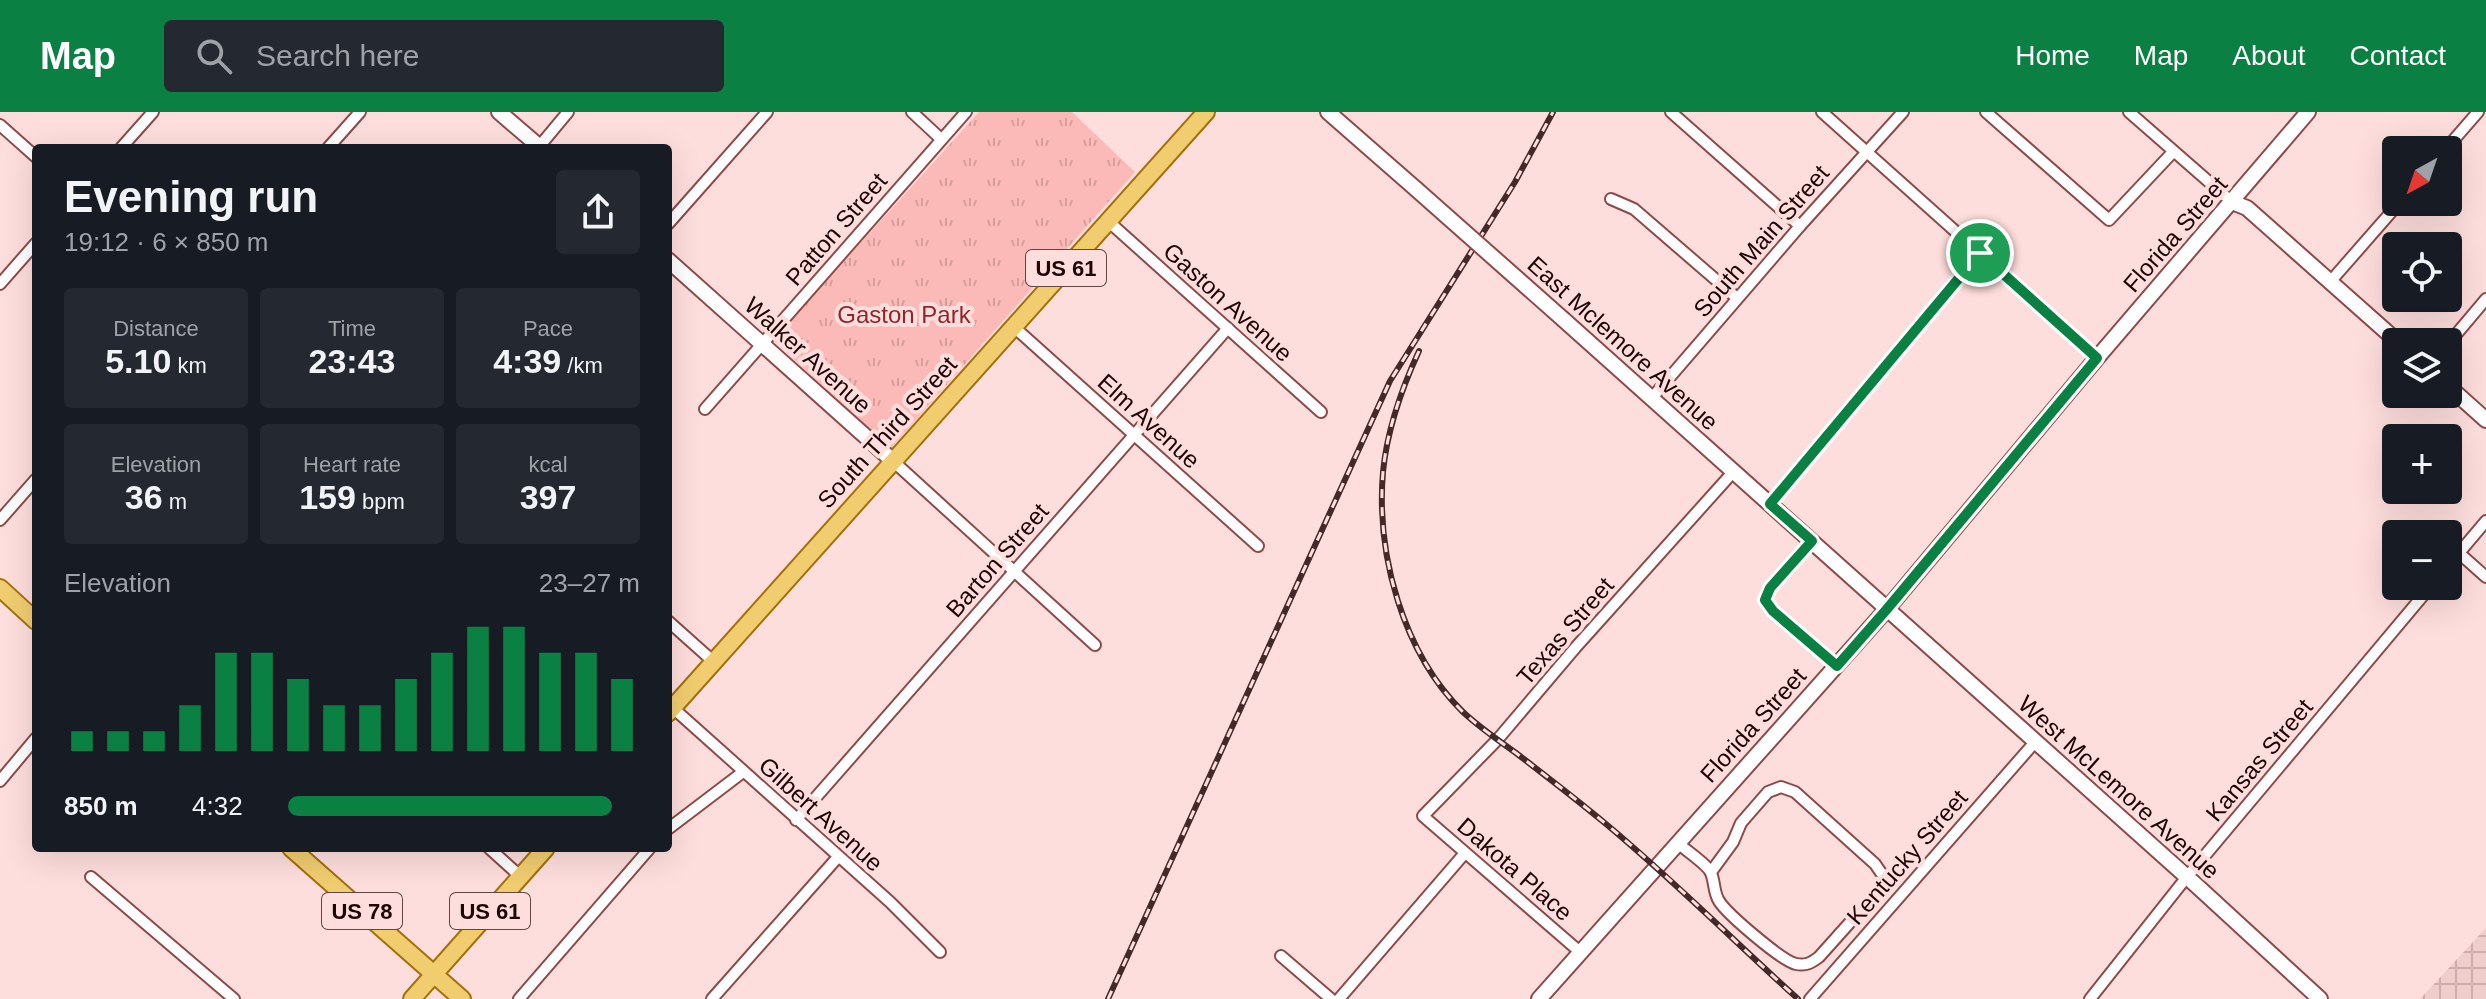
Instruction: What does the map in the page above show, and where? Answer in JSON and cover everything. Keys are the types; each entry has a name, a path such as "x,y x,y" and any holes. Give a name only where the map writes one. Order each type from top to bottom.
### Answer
{"main road":[{"path":"499,112 536,144"},
{"name":"South Third Street","path":"672,709 1206,112"},
{"name":"East Mclemore Avenue","path":"1328,112 1887,609"},
{"name":"Florida Street","path":"1539,999 1887,609 2308,112"},
{"path":"2232,202 2247,208 2382,328"},
{"name":"Walker Avenue","path":"672,264 893,461"},
{"path":"2462,399 2486,420"},
{"path":"0,588 32,617"},
{"name":"West McLemore Avenue","path":"1887,609 2320,999"},
{"name":"US 78","path":"295,852 433,975"},
{"name":"US 61","path":"433,975 543,852"},
{"path":"412,999 433,975 462,999"}],"street":[{"path":"125,144 153,112"},
{"path":"332,144 360,112"},
{"path":"541,144 568,112"},
{"path":"672,219 767,112"},
{"path":"912,112 941,139"},
{"name":"Patton Street","path":"705,409 966,112"},
{"path":"1671,112 1800,226"},
{"path":"1822,112 2097,358"},
{"name":"South Main Street","path":"1651,399 1903,112"},
{"path":"1986,112 2109,220 2173,152"},
{"path":"2129,112 2142,116 2173,152 2232,202"},
{"path":"2457,136 2478,112"},
{"path":"0,125 32,153"},
{"path":"1611,199 1634,209 1737,298"},
{"path":"2330,282 2388,216"},
{"name":"Gaston Avenue","path":"1108,221 1321,412"},
{"path":"0,284 32,248"},
{"path":"1770,504 1980,253"},
{"path":"2462,328 2486,299"},
{"name":"Elm Avenue","path":"1014,327 1258,546"},
{"name":"Barton Street","path":"796,820 1228,328"},
{"name":"Walker Avenue","path":"893,461 1095,645"},
{"name":"Texas Street","path":"1423,816 1498,739 1734,471"},
{"path":"0,520 32,484"},
{"path":"2462,549 2486,521"},
{"path":"1812,541 1770,588 1765,598 1768,607 1837,666"},
{"path":"2462,556 2486,577"},
{"name":"Kansas Street","path":"2095,997 2186,878 2419,600"},
{"path":"672,625 715,663"},
{"name":"Gilbert Avenue","path":"672,713 890,902 940,952"},
{"name":"Kentucky Street","path":"1810,999 2035,742"},
{"path":"0,781 32,743"},
{"path":"672,826 743,772"},
{"path":"1677,842 1711,872 1720,903 1782,958 1799,965 1811,964 1819,957 1879,890 1884,877 1875,864 1795,792 1781,787 1768,792 1741,823 1733,842 1711,872"},
{"name":"Dakota Place","path":"1423,816 1580,952"},
{"path":"493,852 521,877"},
{"path":"519,999 647,852"},
{"path":"1339,999 1465,853"},
{"path":"712,999 838,857"},
{"path":"91,877 234,999"},
{"path":"1281,956 1331,999"}],"shaded area":[{"path":"2486,928 2486,999 2420,999"}],"green space":[{"name":"Gaston Park","path":"979,112 1072,112 1135,172 890,449 773,340"}],"railway":[{"path":"1108,999 1390,381 1515,182 1553,112"},
{"path":"1419,351 1391,426 1383,472 1382,504 1389,569 1409,632 1424,661 1463,712 1631,845 1798,999"}],"route":[{"path":"1980,253 2097,358 1837,666 1768,607 1765,600 1770,588 1812,541 1770,504 1980,253"}]}
